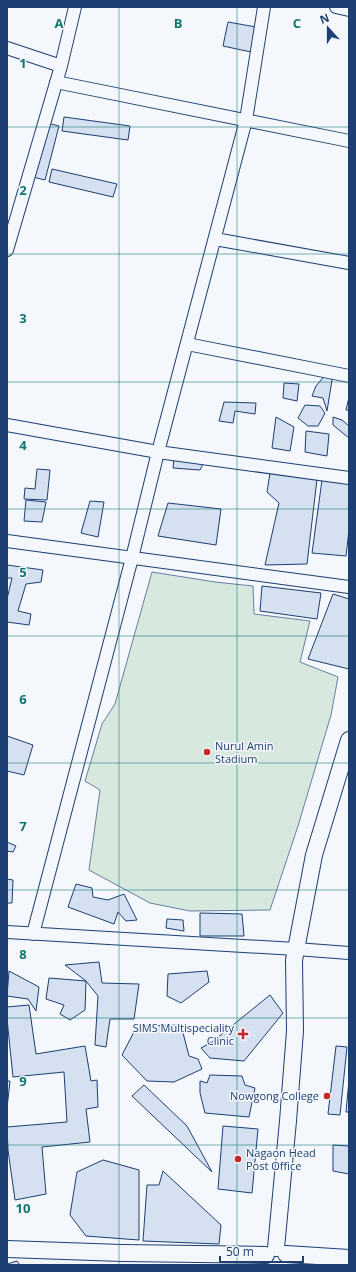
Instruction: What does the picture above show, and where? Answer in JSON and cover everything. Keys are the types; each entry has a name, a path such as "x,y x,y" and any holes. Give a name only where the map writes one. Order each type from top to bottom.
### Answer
{"main road":[{"path":"276,1257 295,1031 294,960 314,855 349,740"},
{"path":"7,1249 349,1258"}],"street":[{"path":"7,250 61,66 75,7"},
{"path":"33,934 246,120 264,7"},
{"path":"336,7 349,10"},
{"path":"7,48 61,66"},
{"path":"56,82 349,141"},
{"path":"215,239 349,263"},
{"path":"187,344 349,376"},
{"path":"7,425 158,452 349,478"},
{"path":"7,541 349,587"},
{"path":"7,932 296,948 349,953"}],"shaded area":[{"name":"Nurul Amin Stadium","path":"152,572 215,582 253,586 254,614 310,621 300,662 338,677 331,715 298,826 270,910 190,911 150,903 89,870 100,790 85,781 102,724 115,704"}],"building":[{"path":"228,22 256,27 251,52 223,46"},
{"path":"64,117 130,126 128,140 62,131"},
{"path":"47,123 59,126 45,180 33,177"},
{"path":"52,169 117,184 113,197 49,182"},
{"path":"327,373 332,380 327,411 323,398 312,396 316,386"},
{"path":"284,383 299,384 297,401 283,398"},
{"path":"349,397 349,410 346,410"},
{"path":"224,402 256,403 255,414 235,411 233,423 219,421"},
{"path":"305,405 320,406 325,413 318,426 308,426 298,418"},
{"path":"276,417 294,427 290,451 272,448"},
{"path":"333,417 342,420 349,426 349,438 333,425"},
{"path":"306,431 329,434 327,456 305,452"},
{"path":"174,458 204,462 200,470 173,468"},
{"path":"37,469 50,470 47,500 24,499 25,488 35,489"},
{"path":"270,473 317,479 307,564 265,565 279,503 267,492"},
{"path":"322,480 349,483 349,530 346,556 312,553"},
{"path":"26,500 46,502 42,522 24,521"},
{"path":"90,501 104,502 98,537 81,533"},
{"path":"168,503 221,509 216,545 158,536"},
{"path":"7,565 43,570 41,582 26,584 18,611 31,614 29,625 7,622 7,599 12,578 7,578"},
{"path":"262,586 321,593 317,619 260,611"},
{"path":"333,594 349,599 349,669 308,659"},
{"path":"7,736 33,745 24,775 7,771"},
{"path":"7,842 16,846 13,852 7,851"},
{"path":"7,879 13,880 12,903 7,903"},
{"path":"76,884 92,888 93,897 108,900 124,894 137,920 126,921 118,912 114,924 68,907"},
{"path":"200,913 242,914 244,936 200,936"},
{"path":"167,919 183,920 184,931 166,928"},
{"path":"99,962 102,983 139,984 134,1019 110,1019 106,1047 95,1045 98,996 86,981 65,965"},
{"path":"9,971 39,987 36,1011 28,999 7,996"},
{"path":"207,971 209,982 181,1003 167,996 168,974"},
{"path":"49,978 86,981 85,1010 70,1020 60,1014 64,1005 46,999"},
{"path":"270,995 283,1013 244,1061 210,1058 201,1048 212,1042"},
{"path":"29,1005 36,1054 85,1046 91,1081 97,1080 98,1107 86,1109 90,1142 42,1147 46,1194 15,1200 8,1150 7,1127 67,1122 64,1072 13,1077 7,1007"},
{"path":"181,1025 189,1056 198,1059 202,1069 174,1082 147,1081 122,1055 137,1026"},
{"path":"336,1046 347,1047 340,1115 328,1114"},
{"path":"210,1075 242,1076 245,1085 255,1088 249,1117 205,1113 200,1093 200,1081 207,1083"},
{"path":"349,1080 349,1112 346,1112"},
{"path":"7,1081 10,1081 7,1108"},
{"path":"144,1085 187,1126 212,1172 132,1096"},
{"name":"Nagaon Head Post Office","path":"223,1126 258,1129 252,1193 218,1189"},
{"path":"333,1145 349,1146 349,1174 333,1171"},
{"path":"103,1160 139,1170 139,1240 86,1236 70,1215 77,1172"},
{"path":"163,1171 221,1225 219,1244 143,1241 147,1185 159,1185"},
{"path":"17,1261 20,1265 7,1265 7,1264"}],"place":[{"name":"Nurul Amin Stadium","path":"207,752"},
{"name":"SIMS Multispeciality Clinic","path":"243,1034"},
{"name":"Nowgong College","path":"327,1096"},
{"name":"Nagaon Head Post Office","path":"238,1159"}]}
